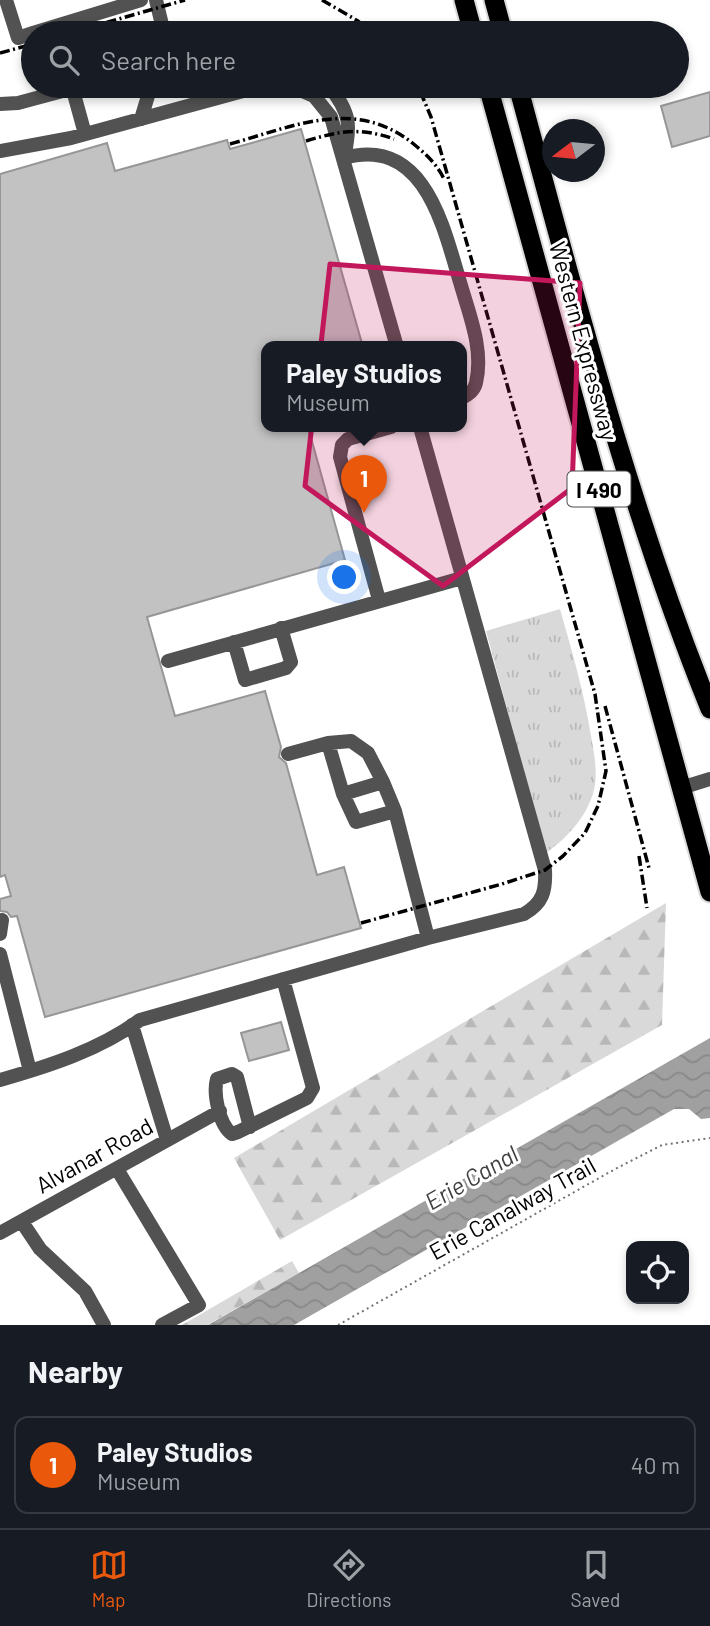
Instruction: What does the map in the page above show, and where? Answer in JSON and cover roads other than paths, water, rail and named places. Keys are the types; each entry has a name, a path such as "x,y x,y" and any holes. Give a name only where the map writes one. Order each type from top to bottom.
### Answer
{"highway":[{"path":"464,0 470,21"},
{"path":"494,0 500,21"},
{"name":"Western Expressway","path":"491,98 710,892"},
{"name":"Western Expressway","path":"520,98 625,473 663,587 710,709"}],"street":[{"path":"6,0 18,38 21,37"},
{"path":"72,21 141,0"},
{"path":"156,0 161,21"},
{"path":"0,104 37,98"},
{"path":"75,98 85,134"},
{"path":"141,119 147,98"},
{"path":"0,149 85,134 217,98"},
{"path":"316,98 331,117 395,341"},
{"path":"336,98 347,118 350,131 344,158"},
{"path":"344,158 360,153 399,162 416,177 437,210 476,335 476,385 467,395"},
{"path":"373,432 348,439 341,445 340,457 379,600"},
{"path":"0,1080 54,1064 119,1035 140,1020 428,938 524,914 536,907 544,897 545,870 421,432"},
{"path":"169,662 462,578"},
{"path":"234,642 245,680 286,668 291,662 281,628"},
{"path":"288,754 328,743 351,741 368,753 395,811 428,938"},
{"path":"328,743 343,794 356,822 395,811"},
{"path":"681,788 710,779"},
{"path":"343,794 383,782"},
{"path":"0,954 4,991 30,1071"},
{"path":"250,1127 237,1077 232,1074 217,1079 215,1113 232,1134 250,1127 307,1098 313,1088 283,979"},
{"path":"132,1026 167,1140"},
{"name":"Alvanar Road","path":"0,1233 215,1113"},
{"path":"117,1168 199,1305 162,1325"},
{"path":"22,1222 40,1249 85,1291 104,1325"}],"water":[{"name":"Erie Canal","path":"710,1038 710,1118 701,1119 689,1109 674,1109 294,1325 208,1325"}],"railway":[{"path":"112,21 185,0"},
{"path":"322,0 358,21"},
{"path":"0,53 21,47"},
{"path":"361,923 545,870 585,833 598,806 606,771 595,694 431,117 423,98"},
{"path":"230,144 325,119 371,122 394,131 416,146 432,161 444,179"},
{"path":"306,141 350,132 371,133 394,139"},
{"path":"605,706 649,868"},
{"path":"639,856 647,908"}],"place":[{"name":"Paley Studios","path":"364,513"}]}
